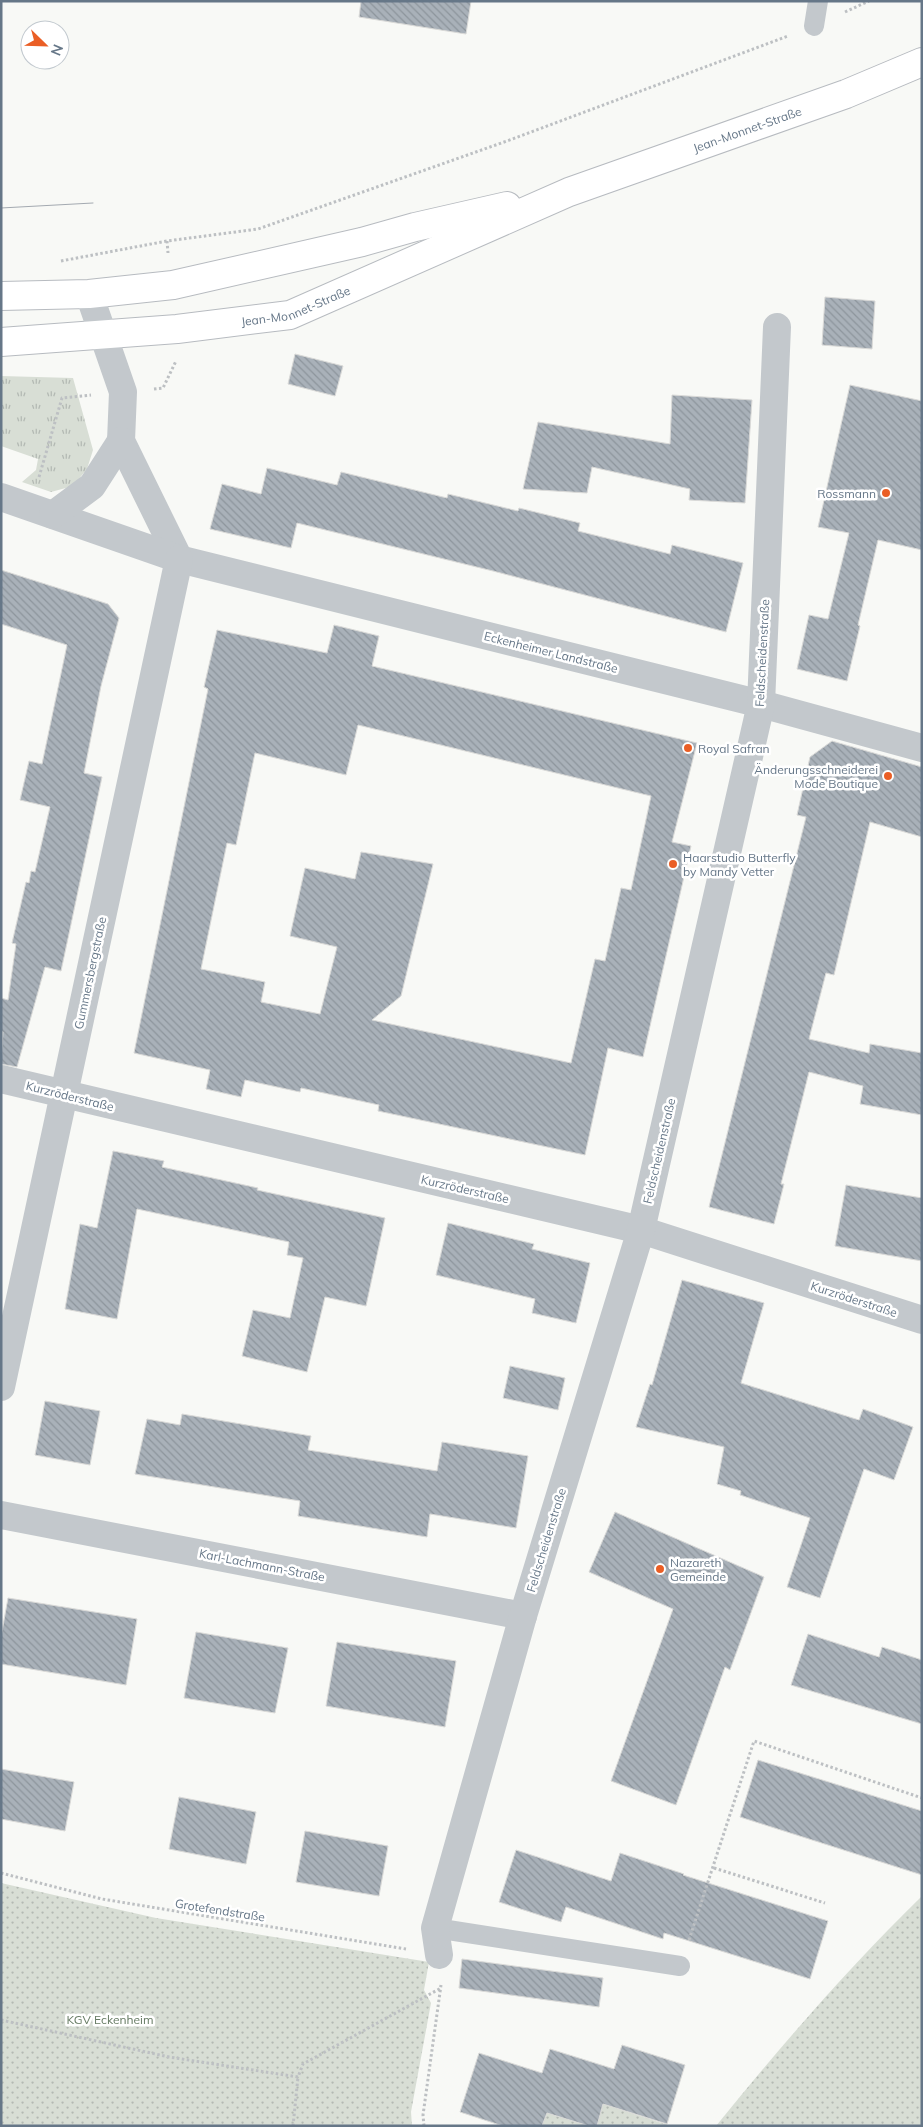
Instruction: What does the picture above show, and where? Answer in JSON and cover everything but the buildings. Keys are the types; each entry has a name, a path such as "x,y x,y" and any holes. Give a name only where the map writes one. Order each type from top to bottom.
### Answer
{"main road":[{"name":"Jean-Monnet-Straße","path":"1,342 209,326 290,315 569,192 846,94 922,62"},
{"name":"Jean-Monnet-Straße","path":"1,296 89,294 173,285 569,192"}],"street":[{"path":"89,294 122,392 121,442 179,559"},
{"name":"Feldscheidenstraße","path":"439,1955 435,1928 523,1616 641,1230 761,704 777,327"},
{"path":"53,515 92,486 121,442"},
{"name":"Eckenheimer Landstraße","path":"1,497 179,559 761,704 922,748"},
{"name":"Gummersbergstraße","path":"1,1387 179,559"},
{"name":"Kurzröderstraße","path":"1,1079 641,1230 922,1320"},
{"name":"Karl-Lachmann-Straße","path":"1,1515 523,1616"}],"lane":[{"path":"814,26 818,1"},
{"path":"435,1928 680,1966"}],"path":[{"path":"55,262 166,242 258,229 507,141 814,26 869,1"},
{"path":"163,388 178,355"},
{"path":"39,478 62,398"},
{"path":"680,1966 714,1868 754,1741 922,1798"},
{"path":"714,1868 825,1903"},
{"name":"Grotefendstraße","path":"1,1872 102,1899 439,1955"},
{"path":"424,2126 423,2115 441,1988 439,1955"},
{"path":"293,2126 298,2077 303,2064 441,1988"},
{"path":"1,2020 170,2057 298,2077"}],"green space":[{"path":"1,376 73,378 93,450 87,469 73,486 51,492 22,482 36,470 38,459 1,446"},
{"name":"KGV Eckenheim","path":"1,1883 156,1918 429,1962 424,1990 431,2003 411,2112 412,2126 1,2126"},
{"path":"922,1896 921,2126 716,2126 816,2008"},
{"path":"603,2104 671,2126 597,2126"},
{"path":"547,2113 589,2126 542,2126"}],"tram line":[{"path":"1,208 93,203"}],"place":[{"name":"Rossmann","path":"886,493"},
{"name":"Royal Safran","path":"688,748"},
{"name":"Änderungsschneiderei Mode Boutique","path":"888,776"},
{"name":"Haarstudio Butterfly by Mandy Vetter","path":"673,864"},
{"name":"Nazareth Gemeinde","path":"660,1569"}]}
